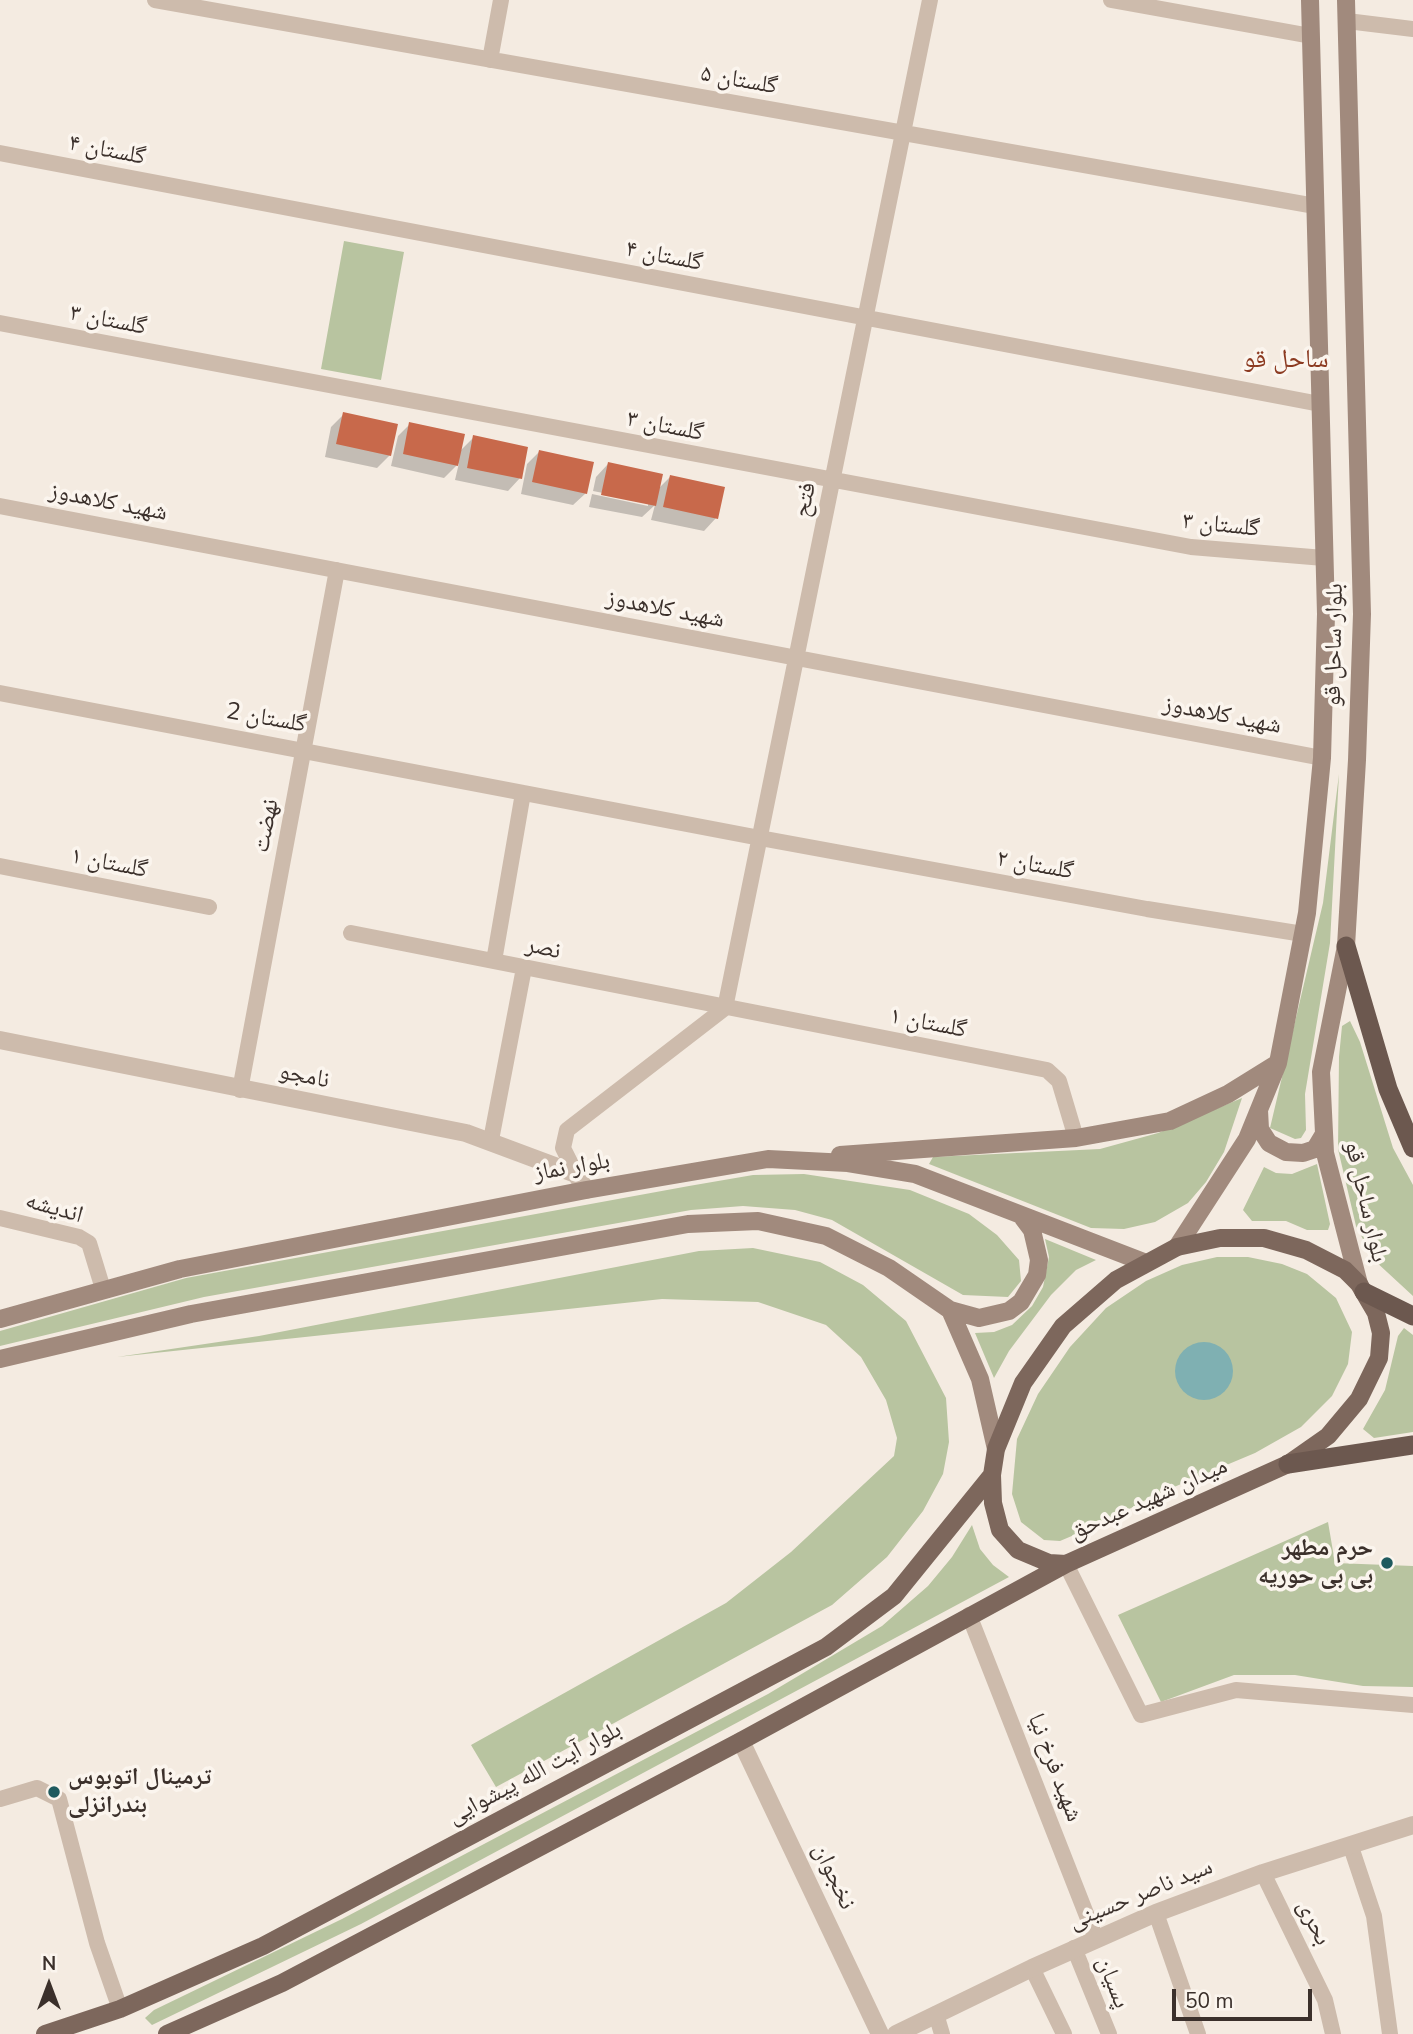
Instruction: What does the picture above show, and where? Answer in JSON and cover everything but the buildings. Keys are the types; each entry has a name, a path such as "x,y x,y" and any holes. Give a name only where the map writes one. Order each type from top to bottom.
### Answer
{"highway":[{"path":"1346,946 1388,1088 1413,1148"},
{"path":"1361,1288 1413,1316"},
{"path":"1288,1464 1413,1445"}],"main road":[{"name":"بلوار ساحل قو","path":"1177,1247 1247,1139 1278,1063 1303,934 1322,758 1324,558 1310,0"},
{"name":"بلوار ساحل قو","path":"1346,0 1362,614 1346,946 1321,1072 1325,1153 1361,1288"},
{"path":"768,1159 1076,1138 1170,1121 1228,1094 1278,1063"},
{"path":"1259,1110 1260,1129 1269,1143 1286,1152 1303,1153 1315,1149 1324,1134"},
{"name":"بلوار نماز","path":"0,1319 180,1269 586,1190 768,1159 848,1163 915,1174 1023,1218 1146,1263"},
{"path":"0,1359 191,1314 688,1224 758,1221 826,1236 889,1268 950,1310 972,1317 995,1316 1009,1311 1026,1295 1037,1275 1040,1260 1032,1230 1023,1218"},
{"name":"میدان شهید عبدحق","path":"1220,1238 1264,1238 1306,1250 1345,1270 1361,1288 1376,1313 1381,1333 1379,1358 1359,1399 1328,1436 1288,1464 1066,1564 1033,1559 1018,1550 1000,1530 993,1503 992,1475 996,1449 1023,1383 1063,1326 1116,1280 1177,1247 1220,1238"},
{"path":"950,1310 980,1380 996,1449"},
{"name":"بلوار آیت الله پیشوایی","path":"45,2034 120,2009 263,1946 826,1647 894,1596 992,1475"},
{"path":"167,2034 189,2030 282,1983 741,1741 1066,1564"}],"street":[{"name":"گلستان ۵","path":"158,0 1315,206"},
{"path":"490,60 501,0"},
{"name":"فتح","path":"725,1008 930,0"},
{"path":"1111,0 1311,36"},
{"path":"1347,21 1413,29"},
{"name":"گلستان ۴","path":"0,153 1320,404"},
{"name":"گلستان ۳","path":"0,323 832,482 1191,547 1324,558"},
{"name":"شهید کلاهدوز","path":"0,506 1322,758"},
{"name":"نهضت","path":"240,1090 337,570"},
{"name":"گلستان 2","path":"0,693 305,749 760,838"},
{"path":"494,961 523,793"},
{"name":"گلستان ۲","path":"760,838 1147,909 1303,934"},
{"name":"گلستان ۱","path":"0,866 209,907"},
{"name":"نصر","path":"351,933 725,1008"},
{"path":"491,1140 524,968"},
{"path":"586,1190 563,1148 567,1130 725,1008"},
{"name":"گلستان ۱","path":"725,1008 1047,1070 1059,1082 1076,1138"},
{"name":"نامجو","path":"0,1040 491,1140 576,1174"},
{"name":"اندیشه","path":"0,1218 79,1237 89,1243 103,1289"},
{"path":"1066,1564 1141,1714 1236,1690 1413,1706"},
{"name":"شهید فرخ نیا","path":"969,1615 1096,1939"},
{"name":"نخجوان","path":"741,1741 880,2034"},
{"path":"0,1799 37,1788 59,1799 97,1943 120,2009"},
{"name":"سید ناصر حسینی","path":"908,2031 936,2014 1074,1948 1156,1913 1263,1873 1413,1825"},
{"path":"1351,1847 1374,1916 1390,2034"},
{"name":"بحری","path":"1263,1873 1325,2000 1333,2034"},
{"path":"1156,1913 1198,2034"},
{"name":"پسیان","path":"1074,1948 1109,2034"},
{"path":"1032,1968 1064,2034"},
{"path":"936,2014 942,2034"}],"green space":[{"path":"344,241 404,252 381,380 321,369"},
{"path":"1339,774 1330,943 1305,1094 1306,1130 1301,1138 1295,1139 1270,1128 1323,903"},
{"path":"1350,1021 1360,1042 1393,1148 1413,1185 1413,1296 1374,1260 1356,1226 1338,1149 1339,1057 1342,1026"},
{"path":"1242,1098 1224,1152 1206,1182 1188,1203 1155,1222 1124,1229 1091,1228 929,1164 933,1157 1100,1149 1158,1133"},
{"path":"1317,1164 1330,1224 1328,1230 1307,1230 1286,1221 1252,1221 1243,1210 1264,1167 1276,1173 1292,1174"},
{"path":"804,1174 910,1190 969,1214 997,1235 1019,1260 1021,1281 1008,1297 963,1295 832,1220 795,1210 743,1206 691,1210 204,1297 0,1346 0,1331 186,1278 753,1175"},
{"path":"1045,1239 1096,1260 1076,1270 1051,1295 1009,1351 994,1378 975,1333 994,1332 1012,1325 1032,1306 1043,1287 1049,1257"},
{"path":"753,1248 820,1262 863,1285 906,1321 946,1398 949,1442 943,1474 923,1511 887,1557 832,1605 496,1787 471,1745 726,1603 791,1552 894,1456 897,1438 886,1400 861,1357 826,1325 758,1302 662,1299 117,1357 259,1336 699,1251"},
{"path":"1217,1257 1248,1257 1282,1264 1307,1274 1336,1298 1352,1332 1348,1364 1332,1396 1301,1427 1255,1453 1155,1495 1107,1521 1060,1541 1044,1540 1021,1522 1012,1494 1017,1439 1038,1394 1070,1347 1106,1308 1146,1281 1182,1265"},
{"path":"1404,1328 1413,1335 1413,1432 1374,1438 1363,1429 1385,1390 1398,1336"},
{"path":"1328,1522 1335,1563 1413,1566 1413,1687 1363,1686 1295,1675 1234,1675 1161,1702 1118,1615"},
{"path":"972,1525 980,1549 993,1565 1009,1577 361,1924 152,2025 145,2018 154,2010 342,1919 768,1694 882,1626 928,1586 952,1557"}],"water":[{"path":"1204,1342 1215,1344 1228,1355 1233,1371 1231,1382 1220,1395 1204,1400 1193,1398 1180,1387 1175,1371 1177,1360 1188,1347"}],"place":[{"name":"حرم مطهر بی بی حوریه","path":"1387,1563"},
{"name":"ترمینال اتوبوس بندرانزلی","path":"54,1792"}],"district":[{"name":"ساحل قو","path":"1286,361"}]}
